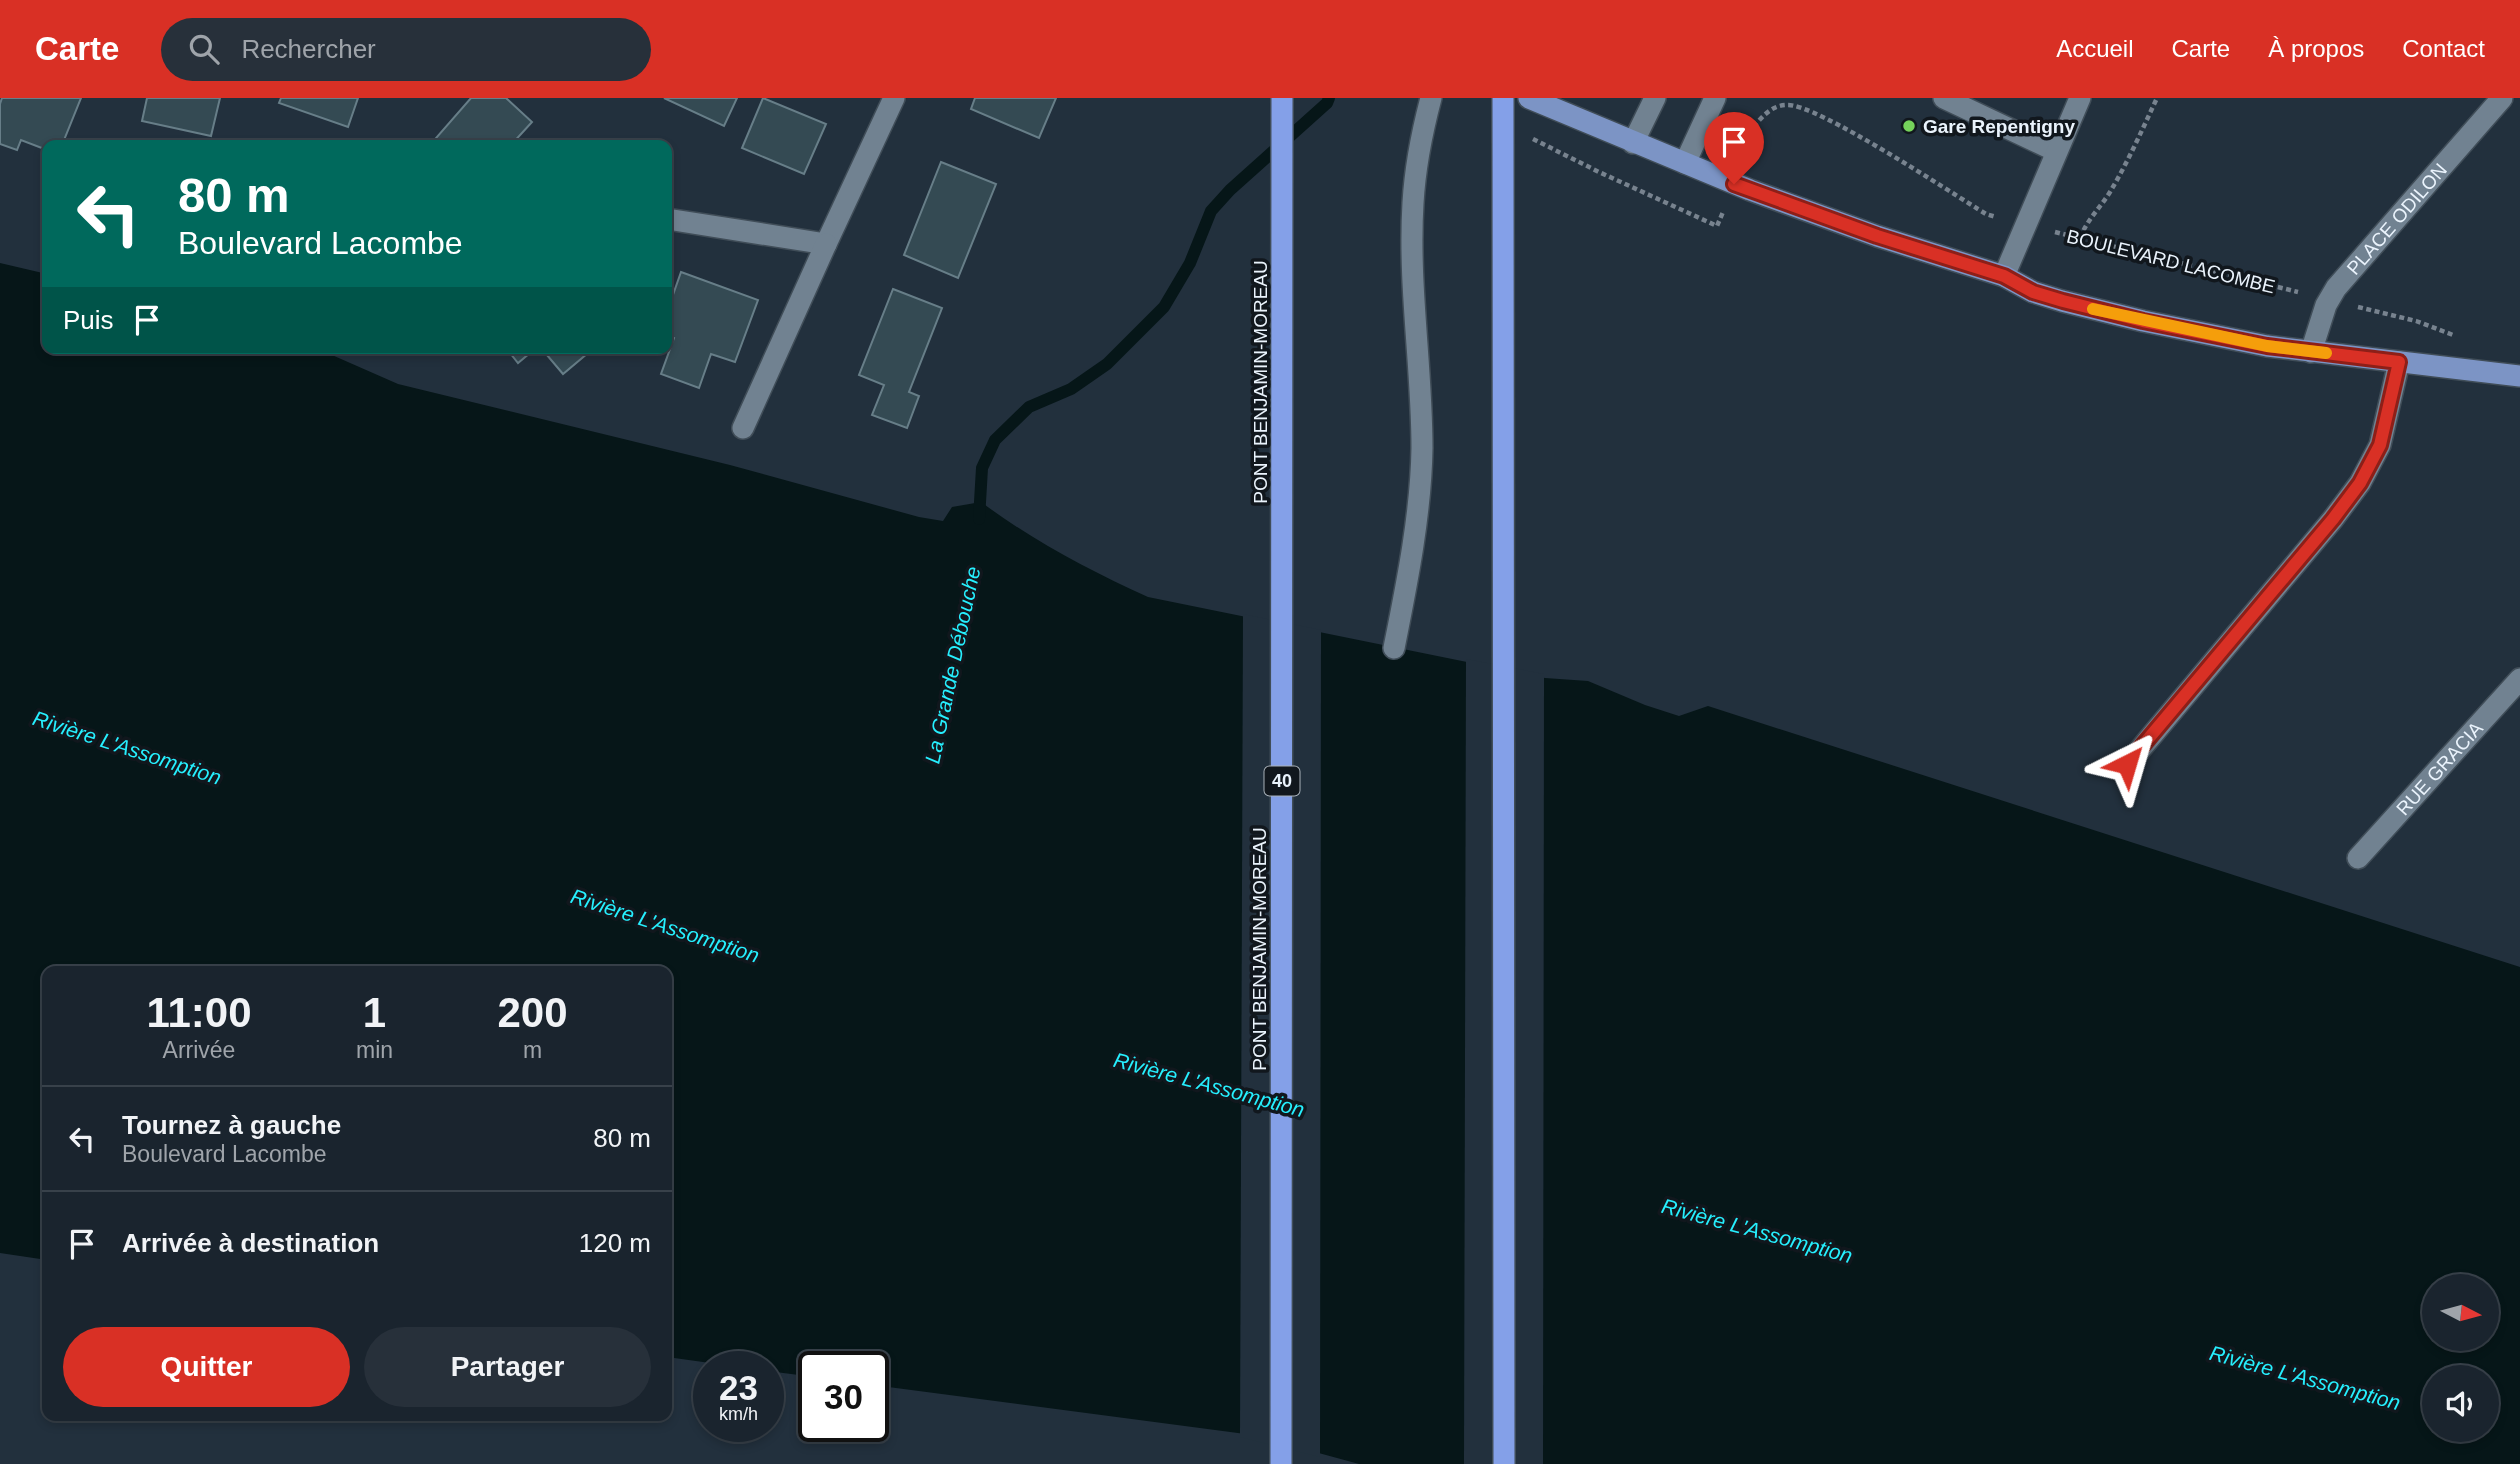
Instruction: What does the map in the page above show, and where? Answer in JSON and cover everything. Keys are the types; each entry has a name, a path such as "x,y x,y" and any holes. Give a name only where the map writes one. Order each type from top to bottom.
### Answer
{"highway":[{"name":"PONT BENJAMIN-MOREAU","path":"1281,1464 1282,98"},
{"path":"1503,98 1504,1464"}],"main road":[{"path":"1529,98 1742,187 1845,225 2004,276 2033,292 2203,333 2311,352 2520,376"}],"street":[{"path":"743,428 894,98"},
{"path":"1394,648 1420,485 1422,446 1412,270 1413,201 1418,154 1431,98"},
{"path":"1633,143 1654,98"},
{"path":"1685,163 1715,98"},
{"path":"1944,98 2056,151"},
{"path":"2004,276 2080,98"},
{"name":"PLACE ODILON","path":"2311,352 2326,305 2336,288 2502,98"},
{"path":"672,220 826,244"},
{"path":"2127,764 2333,519 2360,483 2380,445 2399,362"},
{"name":"RUE GRACIA","path":"2358,858 2520,679"}],"path":[{"path":"2080,238 2122,170 2157,98"},
{"path":"1751,141 1748,133 1766,113 1776,107 1798,106 1835,123 1986,214 1999,218"},
{"path":"1524,134 1717,226"},
{"name":"BOULEVARD LACOMBE","path":"2056,232 2286,289"}],"water":[{"name":"Rivière L'Assomption","path":"0,263 42,273 42,354 330,354 398,384 730,465 919,517 943,521 952,507 981,502 1062,554 1148,597 1545,678 1588,681 1679,716 1708,706 2520,967 2520,1464 1359,1464 1253,1435 889,1387 889,1351 798,1351 798,1375 784,1373 784,1351 693,1351 693,1361 672,1358 672,966 42,966 42,1259 0,1253"}],"pier":[{"path":"1243,614 1321,630 1320,1457 1240,1437"},
{"path":"1466,659 1544,674 1543,1464 1464,1464"}],"building":[{"path":"2,98 81,98 64,140 42,140 42,148 21,140 17,150 0,144"},
{"path":"147,98 220,98 211,136 142,121"},
{"path":"281,98 358,98 348,127 279,103"},
{"path":"471,98 506,98 532,122 516,140 436,138"},
{"path":"664,98 737,98 724,126"},
{"path":"763,98 826,124 804,174 742,148"},
{"path":"975,98 1056,98 1039,138 971,109"},
{"path":"941,162 996,184 958,278 904,255"},
{"path":"681,272 758,300 735,362 711,354 699,388 661,374 668,354 672,354 672,298"},
{"path":"893,289 942,308 909,392 919,396 907,428 872,415 884,385 859,375"},
{"path":"511,354 529,354 518,363"},
{"path":"546,354 587,354 563,374"}],"waterway":[{"name":"La Grande Débouche","path":"979,519 982,468 995,440 1029,407 1071,389 1107,364 1164,307 1190,263 1211,211 1230,190 1327,103 1329,98"}],"slow traffic":[{"path":"2093,309 2267,346 2326,353"}],"place":[{"name":"Gare Repentigny","path":"1909,126"}],"route":[{"path":"1734,184 1877,236 2004,276 2033,292 2063,301 2143,321 2267,346 2399,362 2380,445 2360,483 2333,519 2127,764"}]}
